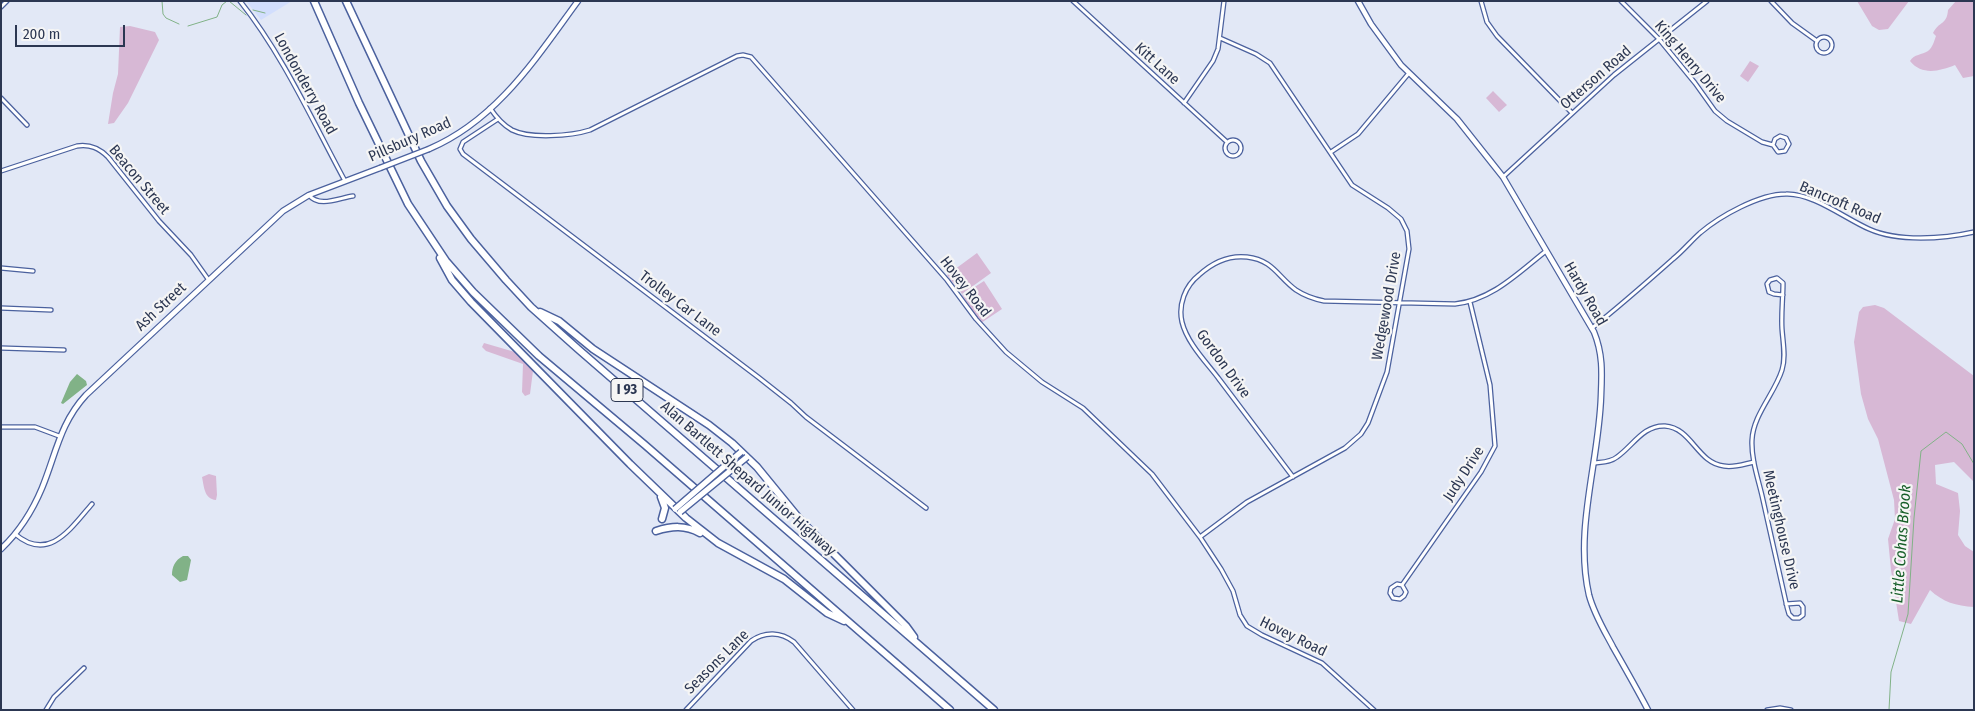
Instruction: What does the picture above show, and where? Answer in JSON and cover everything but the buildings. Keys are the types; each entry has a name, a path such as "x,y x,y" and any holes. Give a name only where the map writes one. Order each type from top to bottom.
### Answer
{"highway":[{"name":"I 93","path":"314,1 396,182 435,246 473,292 518,338 645,445 950,710"},
{"name":"Alan Bartlett Shepard Junior Highway","path":"346,1 421,161 447,206 471,239 531,307 994,710"},
{"path":"435,246 452,280 471,302 658,492 710,538"},
{"path":"531,307 559,322 594,349 709,425 744,455 757,467 802,522 909,629 918,643"},
{"path":"658,492 665,508 662,519"},
{"path":"656,531 685,527 710,538 784,579 827,613 851,624"}],"main road":[{"path":"678,510 744,455"}],"street":[{"path":"1,7 6,1"},
{"name":"Londonderry Road","path":"240,1 261,28 276,53 345,181"},
{"name":"Pillsbury Road","path":"345,181 429,149 456,136 505,95 531,67 578,1"},
{"name":"Kitt Lane","path":"1073,1 1227,142"},
{"name":"Hardy Road","path":"1358,1 1382,42 1409,73 1457,119 1503,176 1592,328 1600,348 1602,365 1600,421 1595,462 1588,496 1585,530 1589,594 1599,622 1648,710"},
{"path":"1481,1 1487,22 1497,36 1572,113"},
{"name":"King Henry Drive","path":"1621,1 1659,39 1721,117 1764,143 1773,145 1776,150 1782,152 1787,149 1789,144 1786,138 1780,136 1775,139 1773,145"},
{"name":"Otterson Road","path":"1503,176 1572,113 1707,1"},
{"path":"1771,1 1792,23 1817,41"},
{"path":"1184,103 1213,61 1218,49 1223,2"},
{"path":"1823,36 1828,38 1832,44 1831,49 1826,53 1821,52 1816,49 1817,41 1823,36"},
{"name":"Wedgewood Drive","path":"1200,537 1247,502 1345,448 1357,439 1365,429 1387,372 1409,249 1409,241 1404,225 1395,213 1352,185 1270,63 1256,54 1220,38"},
{"name":"Hovey Road","path":"490,108 498,119 520,133 558,135 582,132 737,56 751,57 947,280 972,315 991,337 1035,377 1083,408 1126,447 1159,482 1200,537 1229,583 1242,620 1249,629 1322,663 1374,710"},
{"path":"1331,152 1358,134 1409,73"},
{"path":"1,98 27,124"},
{"name":"Trolley Car Lane","path":"498,119 463,142 460,148 463,154 666,307 926,508"},
{"name":"Kitt Lane","path":"1237,140 1242,147 1236,156 1228,155 1224,148 1227,142 1237,140"},
{"name":"Beacon Street","path":"1,171 77,146 90,146 98,149 108,157 159,221 191,255 208,280"},
{"name":"Ash Street","path":"1,549 15,534 38,497 59,436 73,412 86,395 276,216 309,195 345,181"},
{"name":"Bancroft Road","path":"1592,328 1710,226 1739,208 1771,196 1788,194 1804,197 1868,229 1889,235 1940,237 1974,232"},
{"path":"309,195 313,200 320,202 353,196"},
{"name":"Gordon Drive","path":"1292,477 1186,332 1181,316 1183,299 1190,284 1202,272 1216,263 1232,257 1249,257 1269,265 1297,291 1312,298 1333,302 1444,304 1470,302 1494,292 1546,251"},
{"path":"1,268 33,271"},
{"path":"1774,278 1782,281 1783,295 1769,292 1767,287 1770,280 1774,278"},
{"name":"Meetinghouse Drive","path":"1783,295 1782,329 1785,360 1778,380 1753,433 1752,441 1754,462 1786,604 1791,616 1798,618 1803,615 1804,607 1800,603 1786,604"},
{"name":"Judy Drive","path":"1402,585 1481,472 1495,446 1490,385 1470,302"},
{"path":"1,308 51,310"},
{"path":"1,348 64,350"},
{"path":"1595,462 1604,462 1617,457 1641,435 1659,426 1680,430 1710,462 1716,465 1730,467 1754,462"},
{"path":"1,427 35,427 59,436"},
{"path":"15,534 30,544 52,543 62,537 92,504"},
{"name":"Judy Drive","path":"1397,584 1402,585 1406,592 1404,596 1398,599 1393,598 1390,593 1391,588 1397,584"},
{"name":"Seasons Lane","path":"686,710 751,641 770,634 781,635 794,642 853,710"},
{"path":"46,710 54,697 84,668"},
{"path":"1767,710 1780,708 1792,710"}],"shaded area":[{"path":"246,1 292,1 261,20"},
{"path":"1857,1 1909,1 1888,29 1879,30 1872,26"},
{"path":"1956,1 1974,1 1974,76 1963,78 1955,65 1931,71 1920,69 1910,61 1931,48 1936,36 1933,33 1944,21 1948,10"},
{"path":"130,26 155,32 159,40 128,103 114,123 108,124 118,74 120,27"},
{"path":"1750,61 1759,66 1748,82 1740,76"},
{"path":"1493,91 1507,105 1499,112 1486,98"},
{"path":"977,253 991,273 962,294 947,275"},
{"path":"984,281 1002,309 981,323 962,295"},
{"path":"1875,305 1884,308 1974,376 1974,482 1954,462 1935,465 1936,484 1958,493 1960,511 1958,535 1965,546 1974,552 1974,607 1950,603 1930,590 1911,624 1899,621 1888,539 1895,519 1894,500 1878,439 1868,419 1861,394 1854,342 1859,312 1863,307"},
{"path":"484,343 532,357 534,363 530,394 525,396 522,392 523,364 486,351 482,347"},
{"path":"77,374 86,381 87,385 63,404 61,403 70,382"},
{"path":"209,474 216,476 216,500 207,495 204,488 202,477"},
{"path":"183,556 188,556 191,560 187,580 180,582 172,575 172,572 176,562"}],"waterway":[{"path":"162,1 163,14 166,18 179,24"},
{"path":"188,26 217,17 222,5 227,1"},
{"path":"229,1 246,15"},
{"path":"253,10 265,13"},
{"name":"Little Cohas Brook","path":"1889,710 1891,672 1908,614 1914,518 1921,451 1946,432 1962,444 1974,464"}]}
